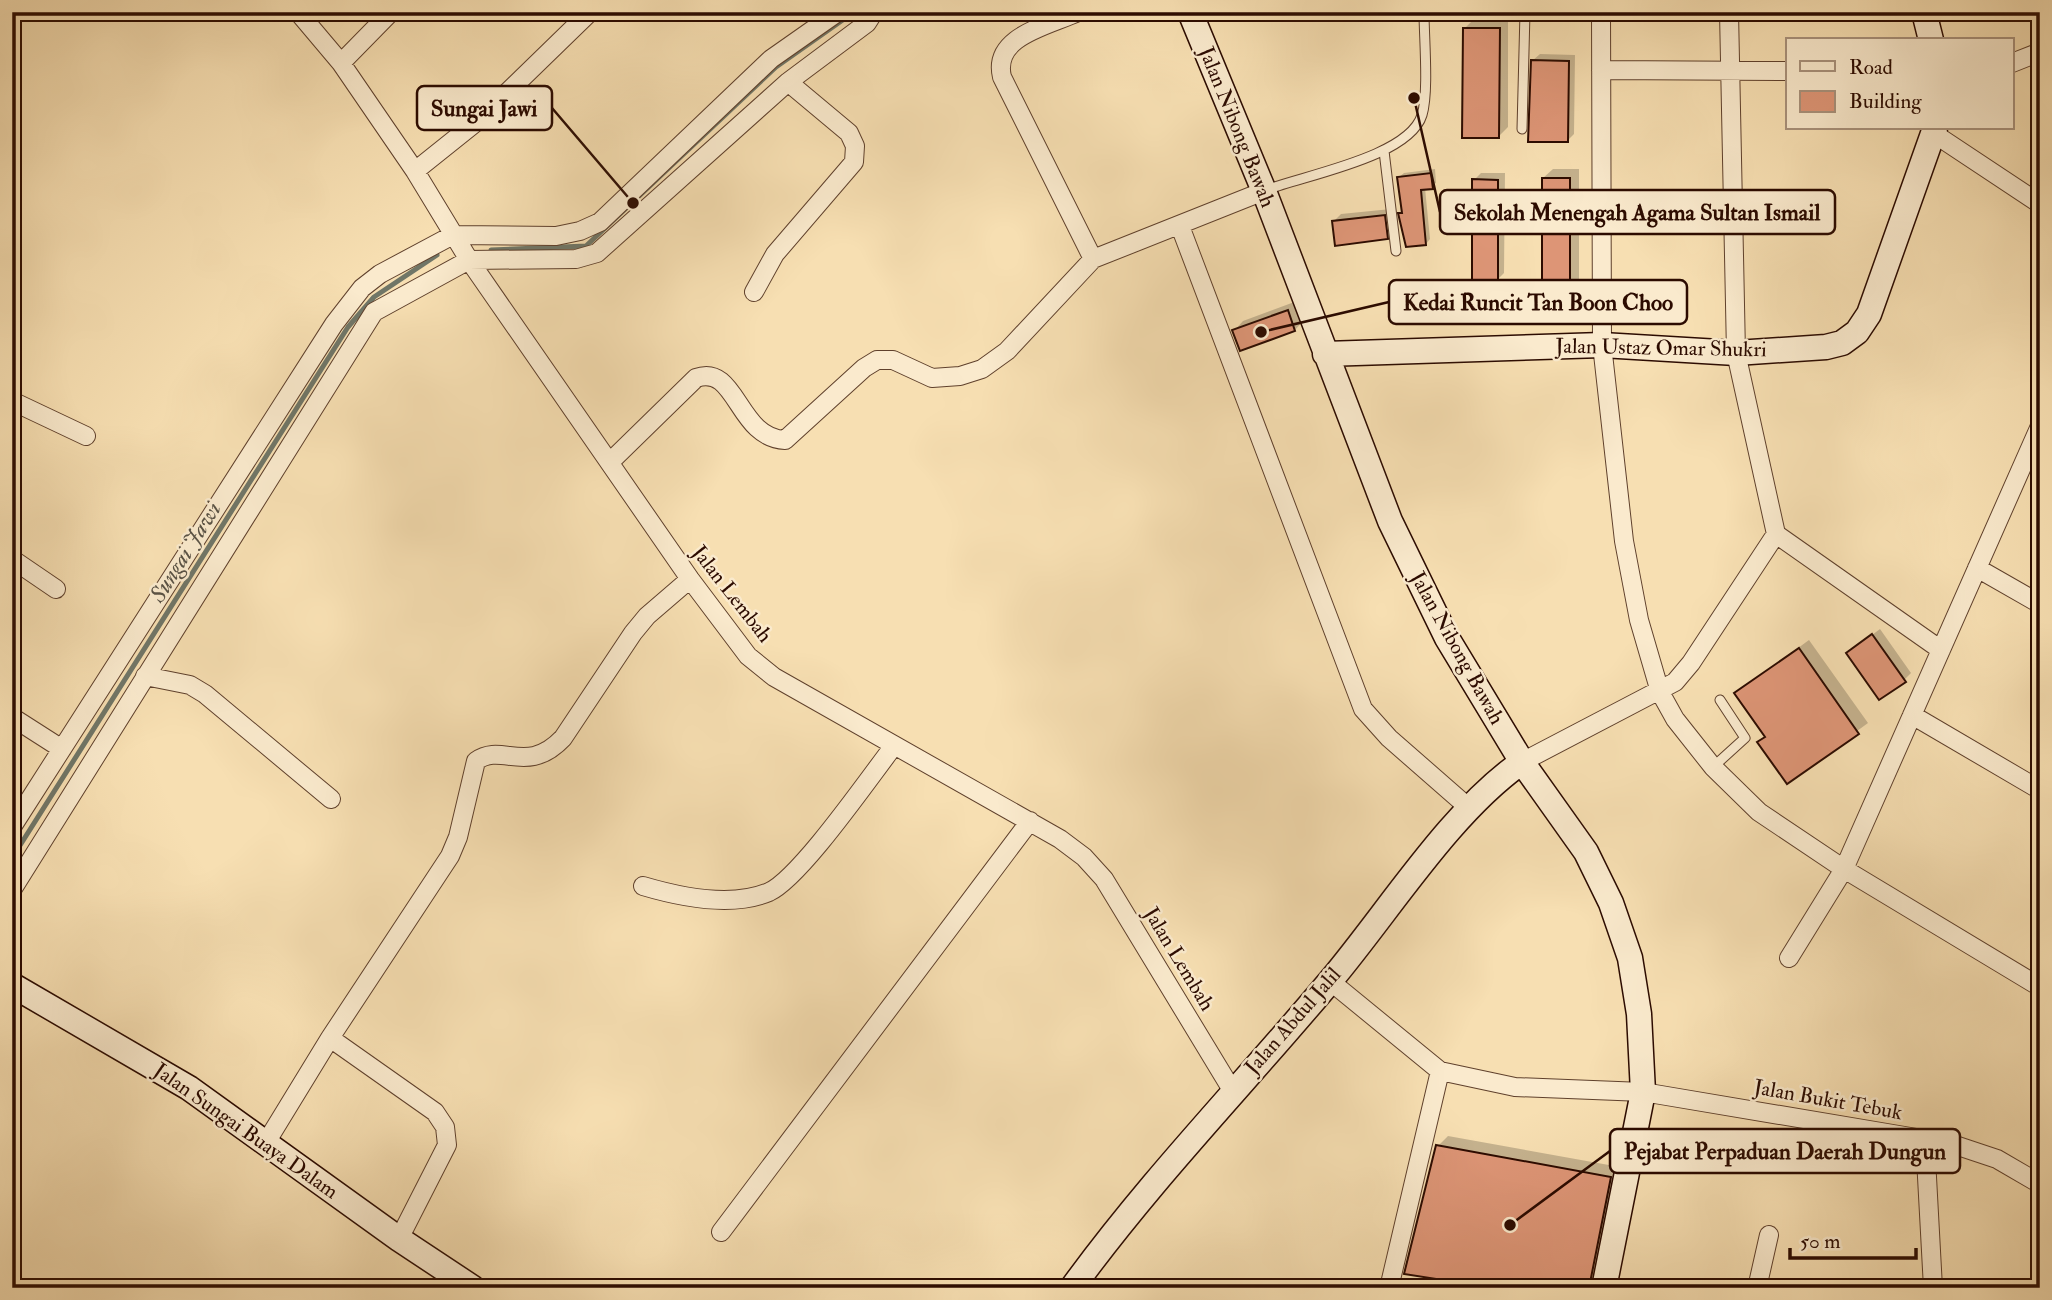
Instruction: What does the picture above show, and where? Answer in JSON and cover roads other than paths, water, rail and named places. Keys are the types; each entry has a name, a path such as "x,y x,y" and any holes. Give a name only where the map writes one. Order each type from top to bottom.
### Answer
{"street":[{"name":"Jalan Lembah","path":"298,12 341,62 415,171 469,260 690,579 748,656 774,677 893,747 1030,821 1076,851 1104,879 1232,1090"},
{"path":"341,62 391,12"},
{"path":"415,171 480,119 590,12"},
{"path":"12,827 346,306 380,274 453,235 556,236 580,232 600,222 771,59 838,12"},
{"path":"12,890 374,312 469,260 576,259 597,253 788,82 867,23 874,12"},
{"path":"1078,12 1013,41 1002,52 999,64 1002,78 1093,259"},
{"name":"Jalan Nibong Bawah","path":"1190,12 1264,191 1390,521 1447,638 1522,762 1586,852 1611,903 1630,958 1639,1014 1643,1092 1604,1288"},
{"path":"1601,12 1602,345 1623,541 1639,620 1660,692 1675,719 1713,767 1759,812 1844,869 2040,987"},
{"path":"1730,12 1737,353 1776,534 1941,650"},
{"path":"1924,12 1930,38"},
{"path":"2014,62 2040,52"},
{"path":"1601,70 1786,71"},
{"path":"754,292 775,254 854,162 855,146 849,133 788,82"},
{"path":"1934,131 2040,204"},
{"name":"Jalan Ustaz Omar Shukri","path":"1325,354 1602,345 1737,353 1826,347 1842,343 1857,332 1879,289 1934,131"},
{"path":"610,462 696,378 706,374 718,377 756,428 770,439 785,440 864,368 877,360 893,360 932,378 960,376 982,369 1007,351 1093,259 1264,191"},
{"path":"1180,226 1363,709 1389,738 1469,808"},
{"path":"12,401 86,436"},
{"path":"1789,958 1844,869 2040,426"},
{"path":"1522,762 1675,682 1691,663 1776,534"},
{"path":"12,559 56,590"},
{"path":"1977,568 2040,604"},
{"path":"267,1141 330,1038 450,856 458,837 476,761 488,756 536,758 551,751 563,738 640,624 690,579"},
{"path":"145,676 190,685 205,694 331,799"},
{"path":"1912,715 2040,790"},
{"path":"12,717 62,749"},
{"path":"643,887 682,897 751,897 770,891 787,879 804,860 893,747"},
{"name":"Jalan Abdul Jalil","path":"1072,1288 1232,1090 1330,981 1469,808 1497,779 1522,762"},
{"path":"721,1232 1030,821"},
{"path":"1330,981 1440,1071 1390,1288"},
{"name":"Jalan Sungai Buaya Dalam","path":"12,985 166,1074 267,1141 399,1239 473,1288"},
{"path":"330,1038 435,1112 445,1127 447,1145 399,1239"},
{"name":"Jalan Bukit Tebuk","path":"1440,1071 1515,1087 1643,1092 1925,1140 1979,1152 2040,1184"},
{"path":"1925,1140 1933,1288"},
{"path":"1757,1288 1769,1235"}],"lane":[{"path":"1264,191 1384,151 1416,130 1423,113 1424,12"},
{"path":"1522,129 1525,12"},
{"path":"1384,151 1396,251"},
{"path":"1713,767 1745,738 1720,700"}],"waterway":[{"name":"Sungai Jawi","path":"491,250 586,246 776,67 854,12"},
{"name":"Sungai Jawi","path":"12,858 348,327 374,297 437,255"}],"place":[{"name":"Sekolah Menengah Agama Sultan Ismail","path":"1414,98"},
{"name":"Sungai Jawi","path":"633,203"},
{"name":"Kedai Runcit Tan Boon Choo","path":"1261,332"},
{"name":"Pejabat Perpaduan Daerah Dungun","path":"1510,1225"}]}
